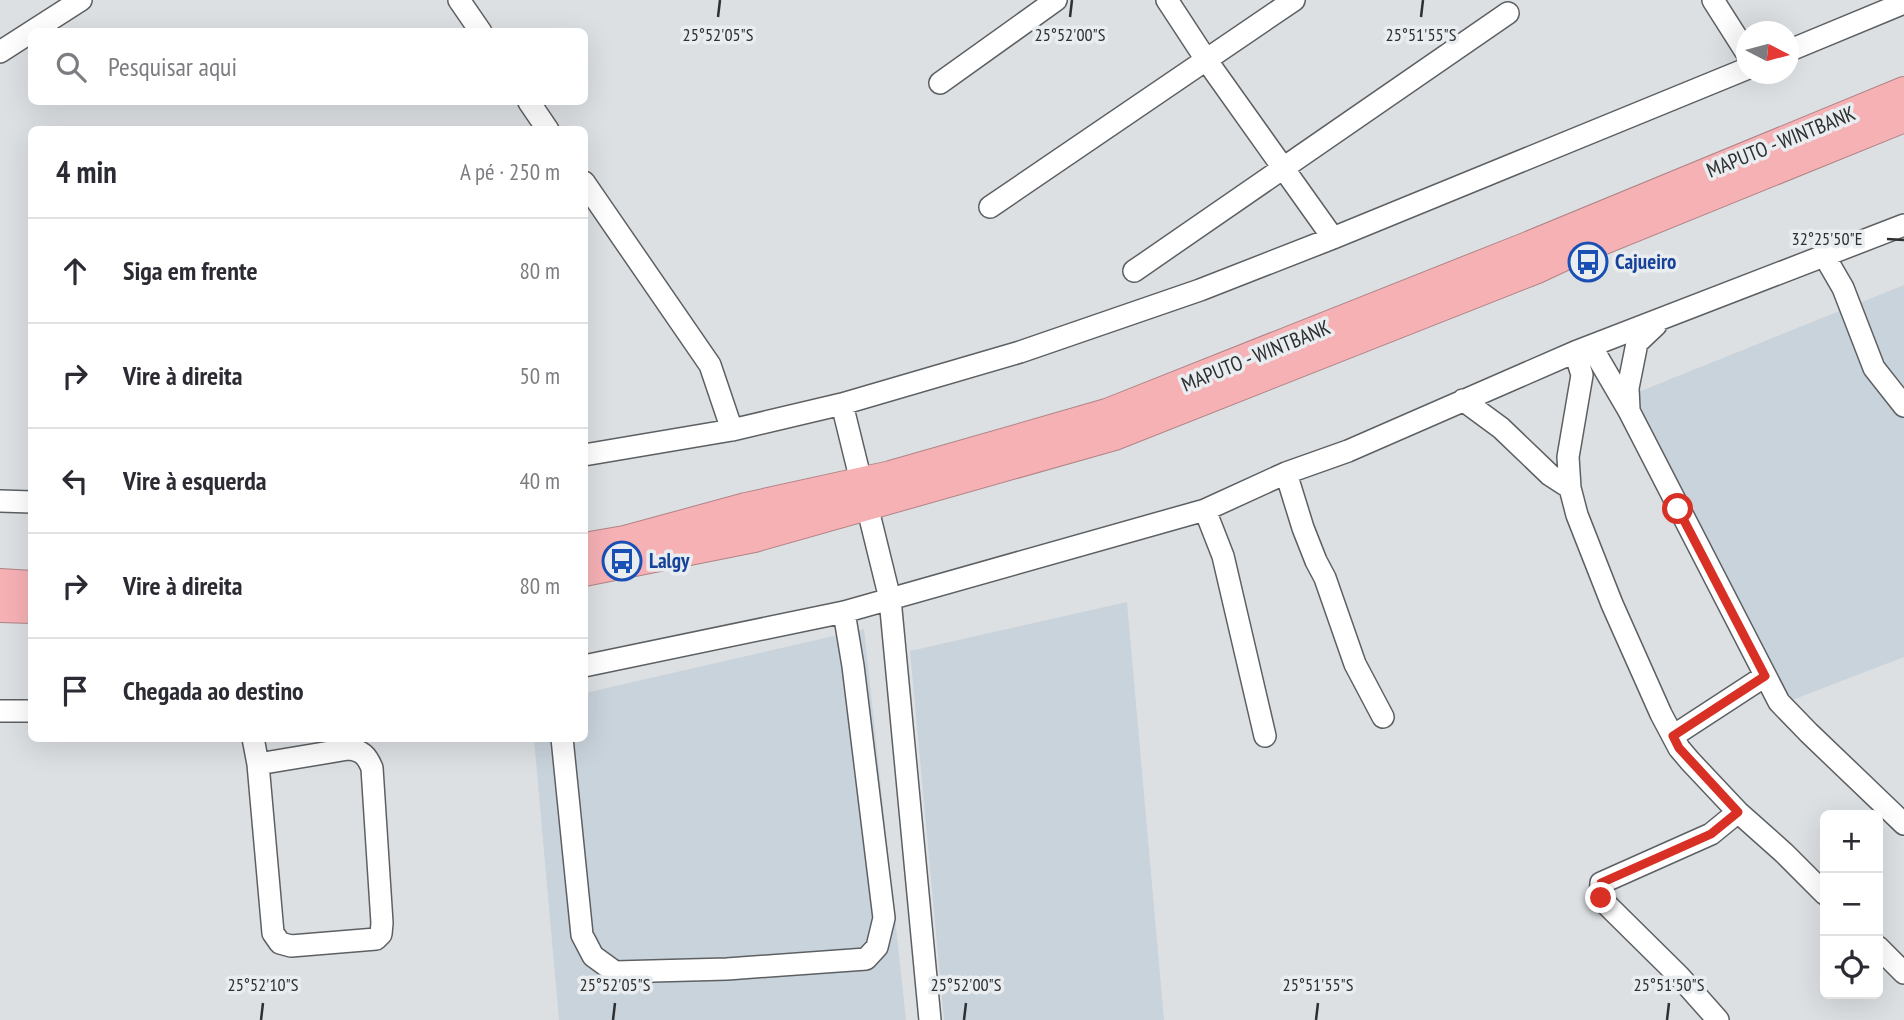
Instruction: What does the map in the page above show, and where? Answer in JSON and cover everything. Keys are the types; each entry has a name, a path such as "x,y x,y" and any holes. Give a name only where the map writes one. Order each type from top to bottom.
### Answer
{"highway":[{"name":"MAPUTO - WINTBANK","path":"588,570 742,540 864,494 1140,402 1528,247 1904,92"},
{"name":"MAPUTO - WINTBANK","path":"588,547 625,541 746,508 864,494 1044,456 1147,423 1537,268 1904,117"},
{"path":"0,584 28,586"},
{"path":"0,607 28,608"}],"street":[{"path":"37,28 81,0"},
{"path":"459,0 478,28"},
{"path":"940,83 1056,0"},
{"path":"1167,0 1333,238"},
{"path":"990,207 1294,0"},
{"path":"1713,0 1736,36"},
{"path":"1799,46 1904,3"},
{"path":"1134,271 1508,13"},
{"path":"0,52 28,34"},
{"path":"588,454 732,430 842,404 1020,352 1200,290 1736,73"},
{"path":"531,105 545,126"},
{"path":"588,188 710,365 732,430"},
{"path":"588,665 844,612 1205,510 1286,473 1348,451 1583,349 1904,225"},
{"path":"1825,257 1843,288 1874,368 1904,406"},
{"path":"1629,411 1628,388 1637,343 1665,316"},
{"path":"1583,349 1629,411 1779,702 1904,824"},
{"path":"1583,349 1582,375 1568,457 1570,488 1577,515 1602,579 1679,748 1738,812 1820,889"},
{"path":"1463,400 1501,428 1550,475 1570,488"},
{"path":"842,404 890,599 930,1020"},
{"path":"1286,473 1303,528 1325,578 1355,664 1383,717"},
{"path":"0,501 28,502"},
{"path":"1205,510 1223,556 1265,736"},
{"path":"562,742 582,935 593,957 615,972 727,970 866,959 877,947 884,918 844,612"},
{"path":"1673,736 1765,676"},
{"path":"0,710 28,711"},
{"path":"254,742 273,933 279,943 290,946 376,939 382,934 382,923 372,768 369,760 357,750 348,749 258,764"},
{"path":"1718,1020 1679,976 1601,898 1599,890 1601,883 1711,834 1738,812"},
{"path":"1883,952 1904,973"}],"shaded area":[{"path":"1904,285 1904,657 1787,702 1631,395"},
{"path":"1127,602 1164,1020 944,1020 910,651"},
{"path":"864,629 906,1020 559,1020 534,742 588,742 588,692"}],"place":[{"name":"Cajueiro","path":"1588,262"},
{"name":"Lalgy","path":"622,561"}],"route":[{"path":"1601,898 1601,883 1711,834 1738,812 1690,761 1673,736 1765,676 1678,509"}]}
